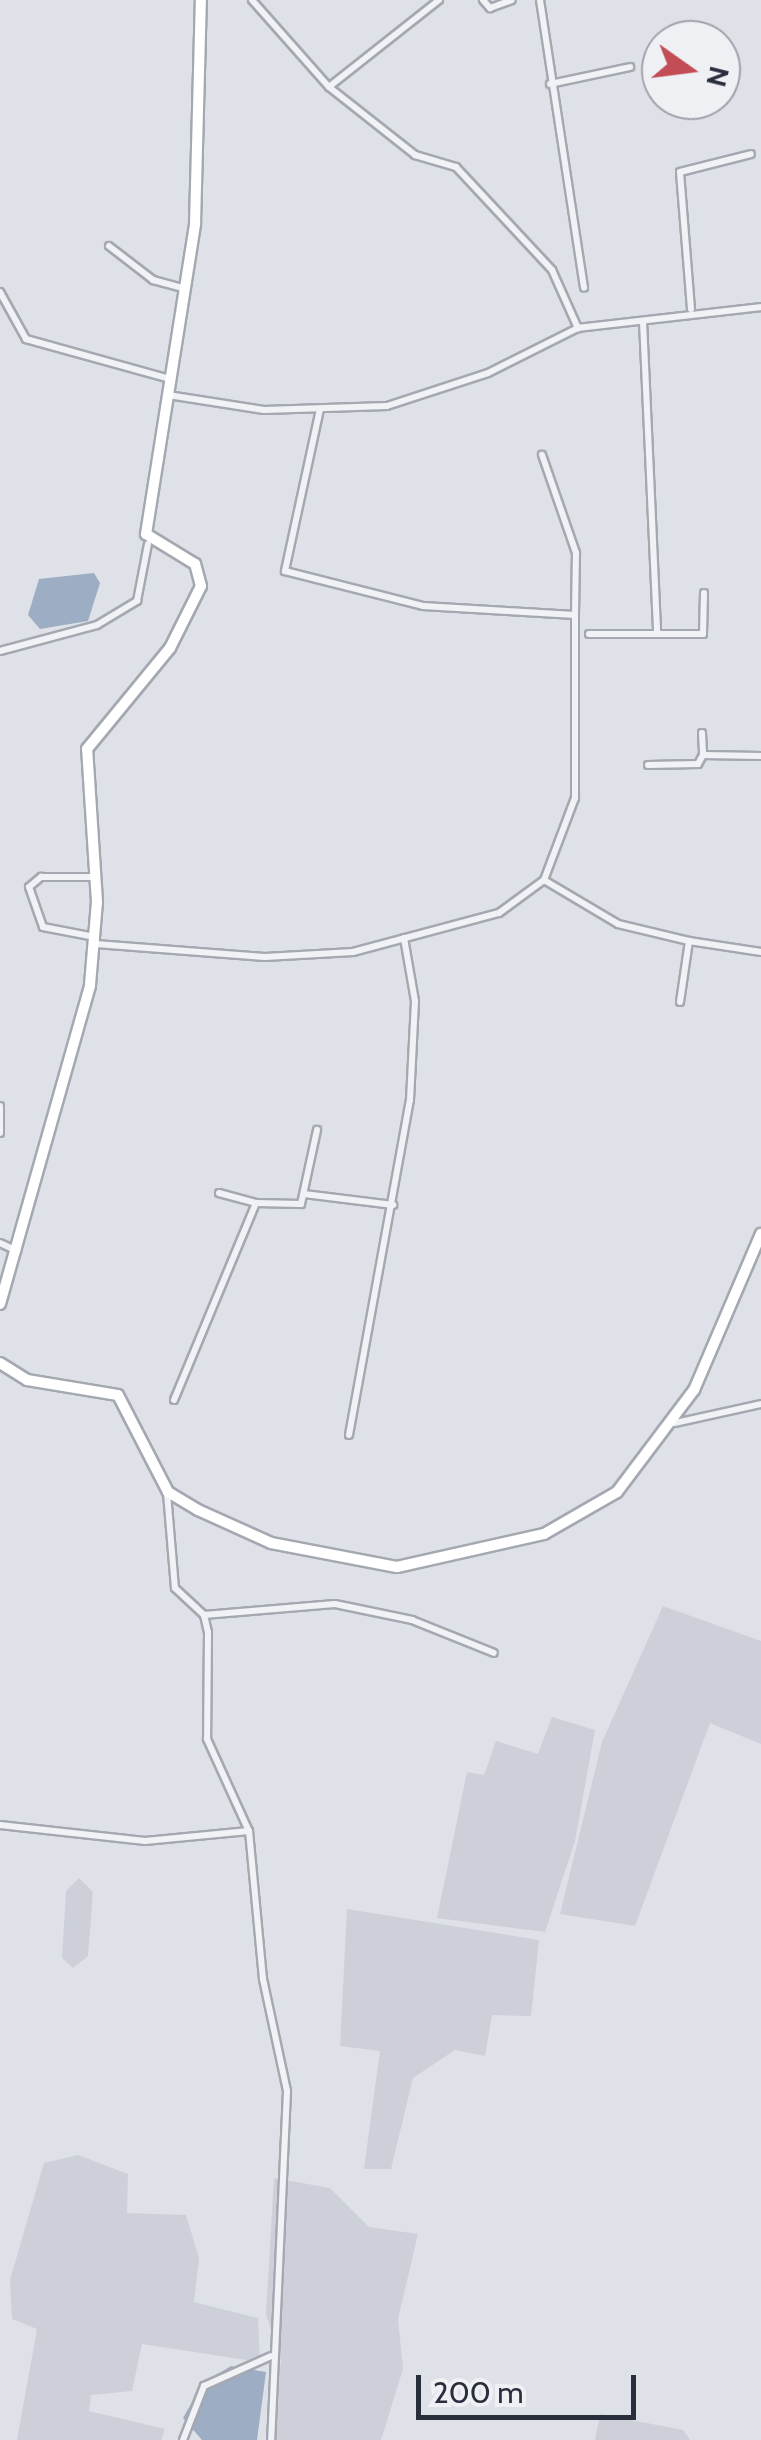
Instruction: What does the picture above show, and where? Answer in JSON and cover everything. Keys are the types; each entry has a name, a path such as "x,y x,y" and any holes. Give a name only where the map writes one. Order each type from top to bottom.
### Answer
{"main road":[{"path":"1,1301 18,1256 96,941 87,749 199,599 195,564 148,544 187,289 204,83 201,0"},
{"path":"0,1363 28,1380 118,1395 168,1492 271,1542 397,1566 572,1524 617,1492 675,1423 761,1234"}],"street":[{"path":"252,0 329,87 414,155 456,167 552,270 578,328"},
{"path":"329,87 439,0"},
{"path":"483,0 490,8 512,0"},
{"path":"540,0 584,288"},
{"path":"550,84 630,67"},
{"path":"691,309 680,172 752,154"},
{"path":"109,246 153,280 187,289"},
{"path":"0,292 26,339 171,380"},
{"path":"168,395 320,410 387,406 488,373 578,328 643,321 691,309 761,307"},
{"path":"643,321 657,634"},
{"path":"320,410 286,573 423,606 575,615"},
{"path":"95,877 41,876 28,887 43,927 96,941 265,957 353,952 498,913 544,880 575,798 576,553 542,455"},
{"path":"0,651 97,625 137,601 148,544"},
{"path":"589,634 702,634 704,593"},
{"path":"648,765 698,764 704,755 702,733"},
{"path":"704,755 761,756"},
{"path":"544,880 618,924 761,952"},
{"path":"349,1435 393,1205 416,1001 404,938"},
{"path":"680,1002 690,941"},
{"path":"0,1106 0,1134"},
{"path":"219,1193 256,1204 297,1208 304,1194 317,1130"},
{"path":"304,1194 393,1205"},
{"path":"174,1400 256,1204"},
{"path":"0,1243 18,1256"},
{"path":"675,1423 761,1404"},
{"path":"168,1492 175,1588 204,1615 206,1739 249,1831 263,1980 287,2090 271,2356 271,2440"},
{"path":"204,1615 335,1604 412,1620 494,1653"},
{"path":"0,1824 145,1841 249,1831"},
{"path":"182,2440 204,2386 271,2356"}],"shaded area":[{"path":"663,1606 761,1641 761,1744 710,1723 635,1926 560,1914 602,1742"},
{"path":"552,1717 595,1730 575,1841 545,1932 437,1918 467,1772 484,1775 496,1741 538,1754"},
{"path":"79,1878 93,1892 88,1956 73,1968 62,1958 66,1891"},
{"path":"347,1909 539,1940 531,2016 492,2015 485,2056 455,2050 413,2078 391,2169 364,2169 380,2051 340,2046"},
{"path":"78,2155 128,2174 127,2213 186,2215 199,2258 194,2302 258,2318 260,2362 142,2344 132,2391 91,2395 89,2411 165,2429 161,2440 17,2440 37,2329 12,2319 10,2280 44,2163"},
{"path":"274,2178 330,2188 369,2227 418,2234 398,2319 403,2369 381,2440 267,2440 281,2362 266,2314"},
{"path":"600,2414 683,2430 690,2440 595,2440"}],"water":[{"path":"94,573 100,583 88,621 40,629 28,615 39,579"},
{"path":"231,2366 266,2372 257,2440 202,2440 183,2418 203,2383"}]}
